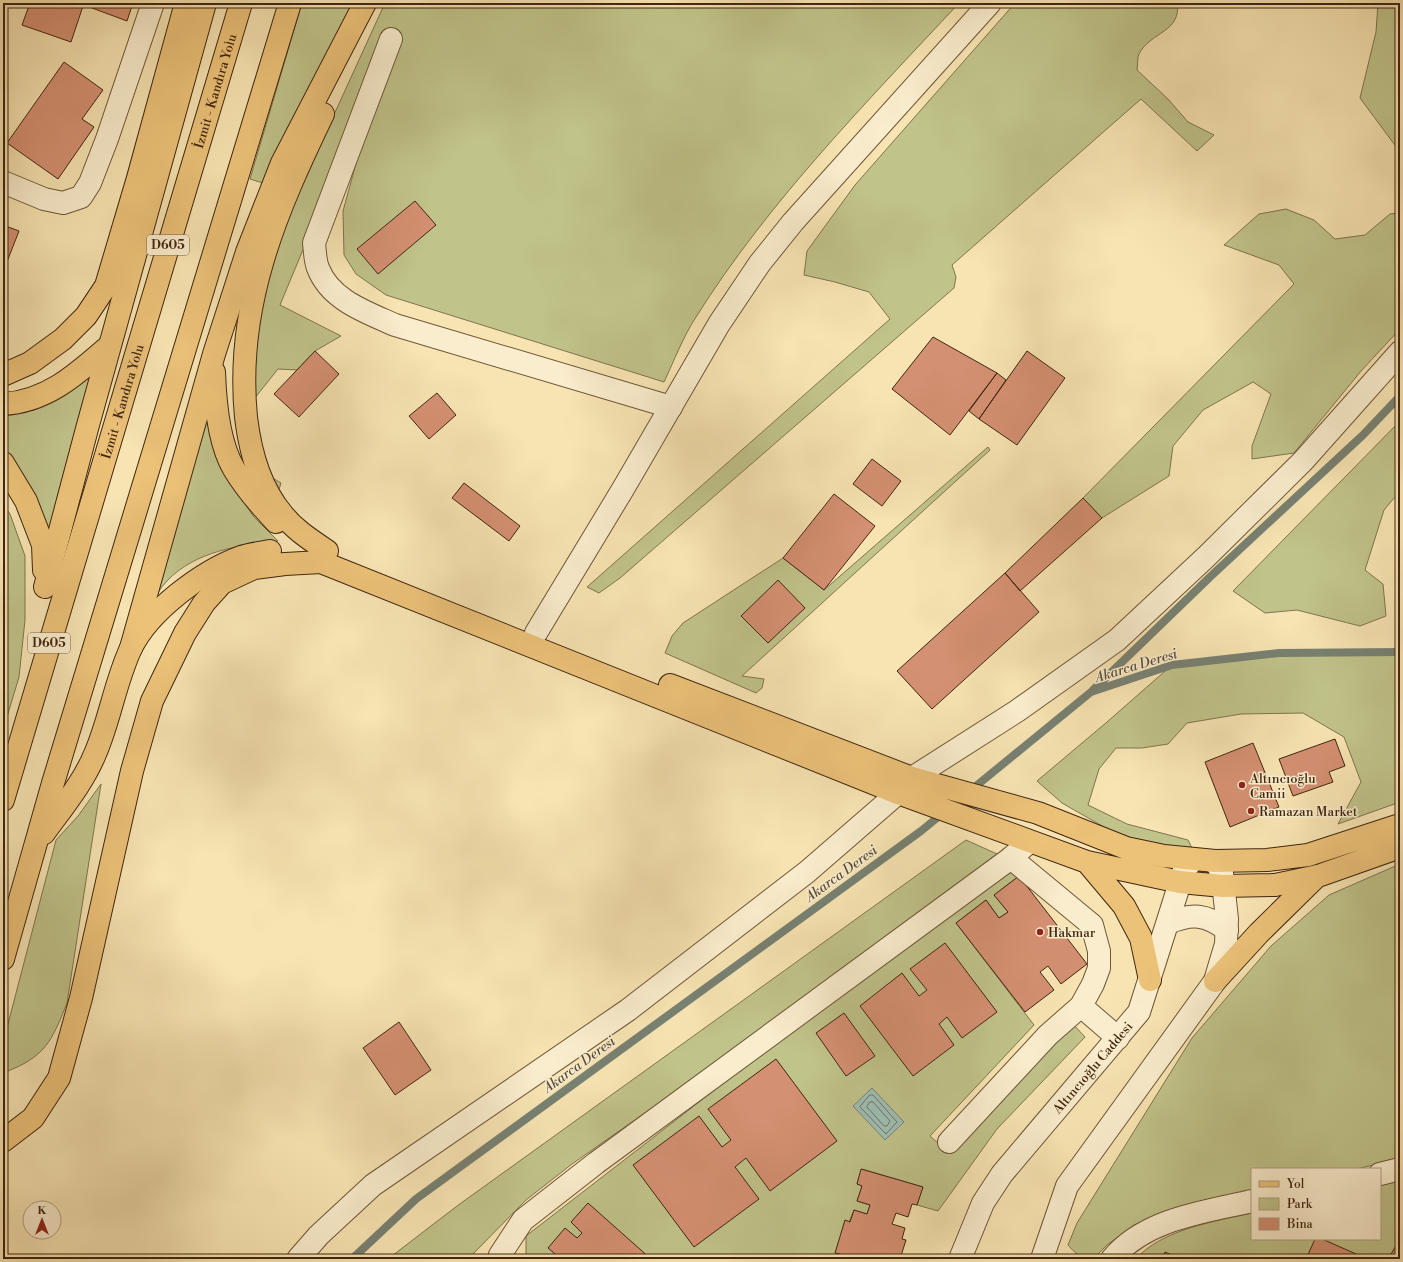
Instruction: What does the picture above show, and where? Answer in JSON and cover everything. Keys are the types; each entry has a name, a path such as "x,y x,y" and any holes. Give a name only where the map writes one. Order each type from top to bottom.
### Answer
{"main road":[{"path":"3,375 30,364 63,339 86,316 106,286 138,178 186,3"},
{"path":"44,587 109,346 206,3"},
{"name":"İzmit - Kandıra Yolu","path":"3,800 241,3"},
{"path":"3,959 53,783 222,233 290,3"},
{"path":"36,844 66,804 95,755 132,648 214,354 247,252 282,163 365,3"},
{"path":"324,557 282,515 259,475 249,438 245,404 247,334 252,298 270,235 288,188 350,57 380,3"},
{"path":"3,404 42,396 72,378 109,346"},
{"path":"214,354 214,390 221,433 233,468 254,498 277,523 324,557 905,785 1038,813 1126,848 1193,860 1267,860 1308,855 1400,825"},
{"path":"3,463 26,501 43,545 47,650"},
{"path":"132,648 152,618 178,594 206,573 241,557 271,551 288,551 324,557 536,633 905,785 1029,842 1087,862 1180,882 1223,886 1275,885 1318,876 1400,847"},
{"path":"3,1141 33,1118 59,1078 81,998 132,771 152,701 185,633 204,603 222,583 254,568 324,557"},
{"path":"1087,862 1124,906 1141,938 1150,980"},
{"path":"1215,981 1259,933 1318,876"}],"street":[{"path":"3,182 44,199 63,203 81,197 90,183 107,139 153,3"},
{"path":"536,633 719,324 760,263 793,222 990,3"},
{"path":"391,39 314,244 318,268 330,289 354,307 395,325 671,407"},
{"path":"298,1259 318,1235 374,1185 628,1010 807,872 905,785 1017,711 1117,640 1206,557 1297,466 1400,352"},
{"path":"503,1259 500,1256 523,1220 596,1163 1011,858 1029,842"},
{"path":"949,1142 1048,1035 1081,1006 1093,984 1099,968 1099,951 1092,925 1011,858"},
{"name":"Altıncıoğlu Caddesi","path":"960,1259 983,1203 1002,1174 1035,1132 1139,1012 1184,870 1193,860"},
{"path":"1042,1259 1067,1186 1215,981 1226,944 1227,919 1222,872 1215,861"},
{"path":"1168,923 1180,918 1198,916 1213,919 1227,930"},
{"path":"1081,1006 1118,1038"},
{"path":"1381,1174 1400,1169"},
{"path":"1112,1259 1130,1241 1160,1225 1216,1209 1251,1201"}],"green space":[{"path":"302,3 356,3 266,184 250,179"},
{"path":"385,3 959,3 820,154 755,233 724,274 691,325 664,382 386,295 356,274 344,255 343,211 389,43 280,305 341,336 315,351 297,370 278,369 254,399 266,474 281,483 277,496 262,473 249,396 257,298 300,189"},
{"path":"1015,3 1177,3 1175,20 1170,26 1144,47 1138,56 1137,70 1168,99 1188,122 1214,135 1197,151 1141,99 952,265 956,277 954,288 620,578 599,593 587,587 890,319 869,292 804,275 807,251 855,185"},
{"path":"1378,3 1400,3 1400,152 1360,98 1376,32"},
{"path":"1286,209 1314,220 1335,239 1365,235 1390,214 1400,213 1400,329 1361,371 1294,453 1252,459 1252,446 1271,394 1253,382 1203,410 1173,446 1169,476 1102,518 1083,498 1294,284 1279,265 1224,245 1259,214"},
{"path":"94,374 51,537 3,454 3,416 34,410 68,393"},
{"path":"205,405 231,484 254,517 278,541 219,551 204,556 178,571 167,581 150,607"},
{"path":"1400,421 1400,491 1384,510 1365,570 1383,584 1386,616 1360,626 1297,610 1265,613 1233,591"},
{"path":"988,447 990,450 742,676 764,679 762,688 756,693 665,653 672,636 683,623 783,558 824,590"},
{"path":"3,504 10,514 25,556 25,620 19,677 3,730"},
{"path":"1400,652 1400,802 1338,824 1361,782 1344,737 1303,713 1241,714 1187,723 1168,744 1142,748 1116,748 1099,769 1088,805 1127,824 1188,840 1193,850 1181,853 1118,835 1062,803 1037,781 1172,665 1279,653"},
{"path":"101,784 67,1003 51,1039 45,1047 28,1061 3,1073 3,1043 56,840 78,816"},
{"path":"966,840 997,854 779,1019 572,1164 526,1200 468,1259 388,1259 457,1206"},
{"path":"1400,864 1400,1159 1360,1168 1251,1168 1251,1193 1170,1211 1134,1225 1107,1245 1093,1259 1082,1257 1076,1253 1068,1245 1077,1223 1192,1038 1271,946 1329,895"},
{"path":"1012,867 1019,876 994,895 1008,912 999,918 986,900 956,923 1034,1025 930,1136 950,1154 1072,1023 1085,1037 997,1129 938,1211 917,1205 923,1187 862,1169 857,1184 862,1186 857,1201 870,1205 867,1214 854,1210 836,1253 840,1254 839,1259 530,1259 526,1256 526,1236 765,1051"},
{"path":"1400,1180 1400,1259 1136,1259 1159,1241 1174,1234 1206,1223 1251,1213 1251,1240 1381,1240 1381,1184"}],"water":[{"path":"872,1088 904,1122 885,1140 853,1106"}],"building":[{"path":"30,3 84,3 71,42 22,25"},
{"path":"84,3 133,3 127,21 84,5"},
{"path":"64,62 103,90 82,119 94,127 58,179 7,143"},
{"path":"415,201 436,225 378,274 357,249"},
{"path":"3,225 19,231 3,272"},
{"path":"933,337 997,373 950,435 892,389"},
{"path":"315,351 339,374 299,417 274,394"},
{"path":"1027,351 1065,378 1017,445 979,419"},
{"path":"997,373 1006,380 979,419 969,411"},
{"path":"437,393 456,415 429,439 409,416"},
{"path":"872,459 901,481 882,506 853,484"},
{"path":"464,483 520,526 509,541 452,498"},
{"path":"834,494 875,526 824,590 783,558"},
{"path":"1083,498 1102,518 1020,591 1005,573"},
{"path":"1005,573 1039,612 932,709 897,671"},
{"path":"778,580 805,608 768,643 741,616"},
{"path":"1335,739 1345,766 1329,772 1333,782 1293,796 1279,759"},
{"name":"Altıncıoğlu Camii","path":"1253,743 1279,807 1230,827 1205,762"},
{"path":"1019,876 1087,964 1061,984 1048,966 1040,972 1054,990 1025,1012 956,923 986,900 999,918 1008,912 994,895"},
{"path":"945,943 997,1012 962,1038 947,1017 939,1024 954,1045 913,1076 860,1006 902,973 919,996 927,990 910,969"},
{"path":"844,1013 875,1056 846,1076 816,1033"},
{"path":"399,1022 431,1070 395,1095 363,1048"},
{"path":"776,1059 837,1141 770,1191 746,1158 735,1167 759,1199 694,1247 633,1165 699,1116 722,1147 731,1140 708,1109"},
{"path":"861,1169 923,1187 917,1205 912,1204 908,1217 896,1213 892,1224 905,1228 902,1239 906,1240 900,1259 839,1259 840,1254 835,1253 845,1220 850,1222 854,1210 867,1214 870,1205 857,1201 862,1186 857,1184"},
{"path":"588,1203 651,1259 561,1259 548,1248 565,1228 577,1238 582,1233 571,1222"},
{"path":"1400,1239 1400,1259 1388,1259"},
{"path":"1315,1240 1324,1240 1363,1257 1362,1259 1306,1259"},
{"path":"1165,1252 1181,1259 1162,1259"}],"waterway":[{"path":"1093,690 1211,576 1363,435 1400,396"},
{"name":"Akarca Deresi","path":"352,1259 416,1199 921,831 1091,692 1172,665 1279,653 1400,652"}],"place":[{"name":"Altıncıoğlu Camii","path":"1242,785"},
{"name":"Ramazan Market","path":"1251,811"},
{"name":"Hakmar","path":"1040,932"}]}
